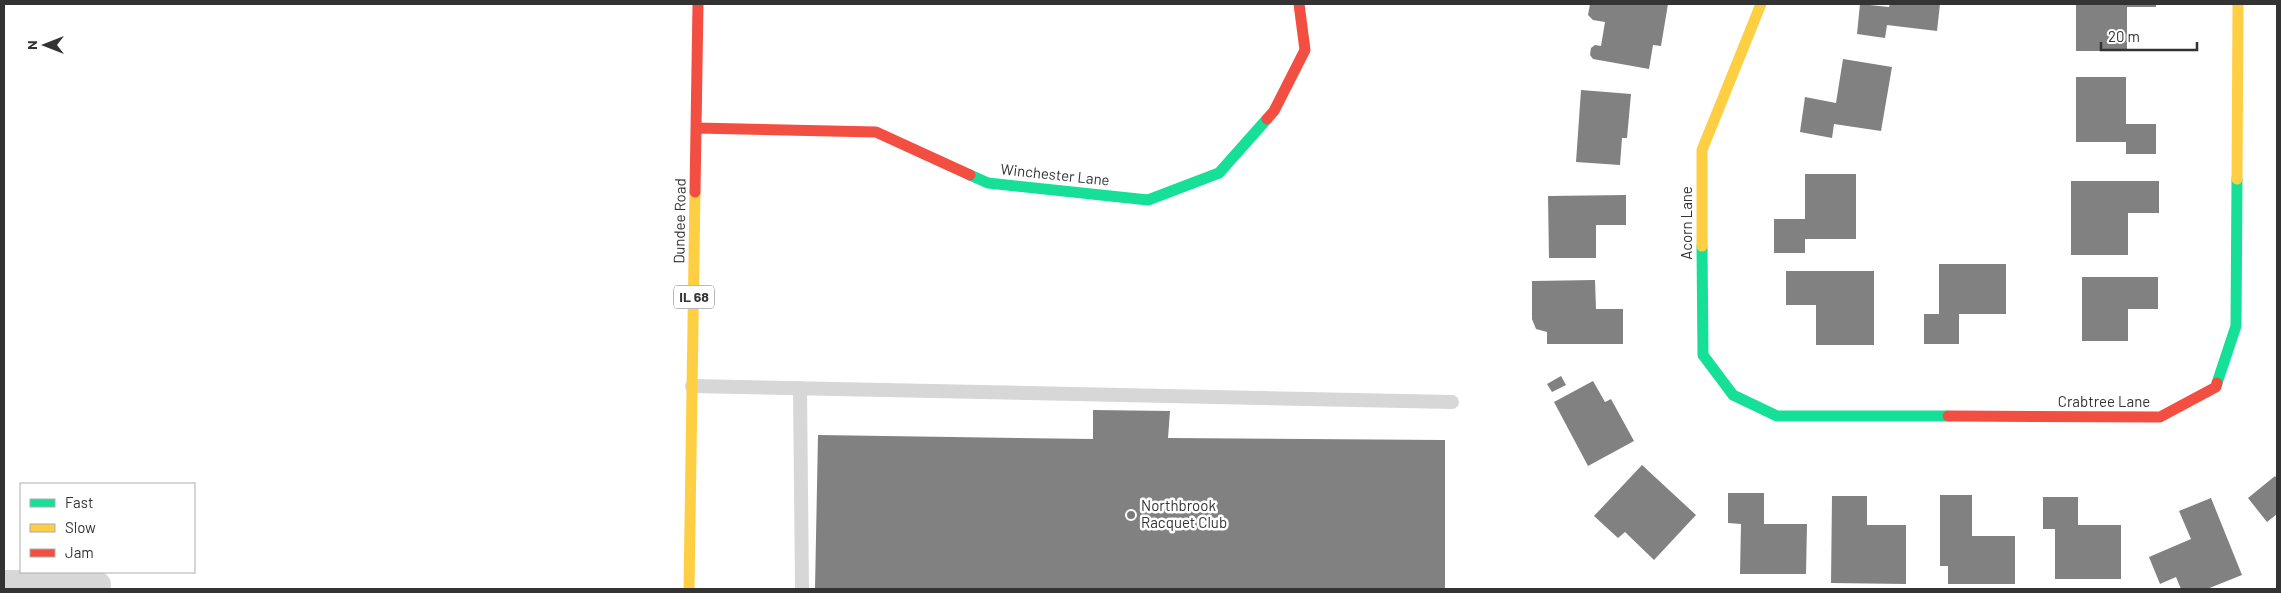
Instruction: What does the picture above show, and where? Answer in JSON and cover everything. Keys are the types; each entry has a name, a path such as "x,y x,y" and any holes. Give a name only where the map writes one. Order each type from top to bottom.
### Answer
{"street":[{"name":"Dundee Road","path":"689,589 698,4"},
{"name":"Winchester Lane","path":"697,128 876,132 988,183 1148,200 1219,173 1274,111 1305,50 1299,4"},
{"name":"Acorn Lane","path":"1761,4 1702,150 1703,355 1733,395 1777,416"},
{"name":"Crabtree Lane","path":"1777,416 2160,417 2216,387 2236,326 2238,4"},
{"path":"4,584 97,585"}],"lane":[{"path":"692,386 1452,402"},
{"path":"800,388 802,589"}],"building":[{"path":"1590,4 1668,4 1661,46 1653,45 1649,69 1593,59 1590,55 1591,48 1595,45 1601,46 1605,22 1593,20 1588,15"},
{"path":"1860,4 1889,7 1890,4 1940,4 1937,31 1887,25 1885,38 1857,34"},
{"path":"2076,4 2156,4 2156,7 2127,7 2127,51 2076,51"},
{"path":"1843,59 1892,67 1881,131 1834,124 1832,138 1800,132 1805,97 1836,103"},
{"path":"2076,77 2126,77 2126,124 2156,124 2156,154 2126,154 2126,142 2076,142"},
{"path":"1581,90 1631,94 1627,138 1622,138 1620,165 1576,162"},
{"path":"1805,174 1856,174 1856,239 1805,239 1805,253 1774,253 1774,219 1805,219"},
{"path":"2071,181 2159,181 2159,213 2128,213 2128,255 2071,255"},
{"path":"1626,195 1626,225 1596,225 1596,258 1549,258 1548,196"},
{"path":"1939,264 2006,264 2006,314 1959,314 1959,344 1924,344 1924,314 1939,314"},
{"path":"1786,271 1874,271 1874,345 1816,345 1816,305 1786,305"},
{"path":"2082,277 2158,277 2158,309 2128,309 2128,341 2082,341"},
{"path":"1595,280 1596,309 1623,309 1623,344 1547,344 1547,332 1536,329 1532,319 1532,281"},
{"path":"1561,376 1566,385 1552,392 1547,384"},
{"path":"1593,381 1605,402 1611,399 1634,441 1588,466 1554,402"},
{"name":"Northbrook Racquet Club","path":"1093,410 1170,411 1168,438 1445,440 1445,589 815,589 818,435 1093,439"},
{"path":"1642,465 1696,515 1654,560 1625,532 1618,538 1594,516"},
{"path":"2275,476 2277,479 2277,514 2267,522 2248,498"},
{"path":"1728,493 1764,493 1764,524 1807,524 1806,574 1740,574 1741,524 1728,523"},
{"path":"1940,495 1972,495 1972,536 2015,536 2015,584 1948,584 1948,566 1940,566"},
{"path":"1832,496 1867,496 1867,525 1906,525 1906,584 1831,583"},
{"path":"2043,497 2078,497 2078,525 2121,525 2121,579 2055,579 2055,529 2043,529"},
{"path":"2211,498 2242,575 2207,589 2181,589 2176,577 2160,584 2149,557 2191,539 2179,511"}],"traffic: fast":[{"path":"970,175 988,183 1148,200 1219,173 1267,119"},
{"path":"2217,383 2236,326 2237,179"},
{"path":"1702,246 1703,355 1733,395 1777,416 1948,416"}],"traffic: slow":[{"path":"1702,246 1702,150 1761,4"},
{"path":"2237,179 2238,4"},
{"path":"689,589 695,192"}],"traffic: jam":[{"path":"695,192 698,4"},
{"path":"1267,119 1274,111 1305,50 1299,4"},
{"path":"697,128 876,132 970,175"},
{"path":"1948,416 2160,417 2216,387 2217,383"}],"place":[{"name":"Northbrook Racquet Club","path":"1131,515"}]}
